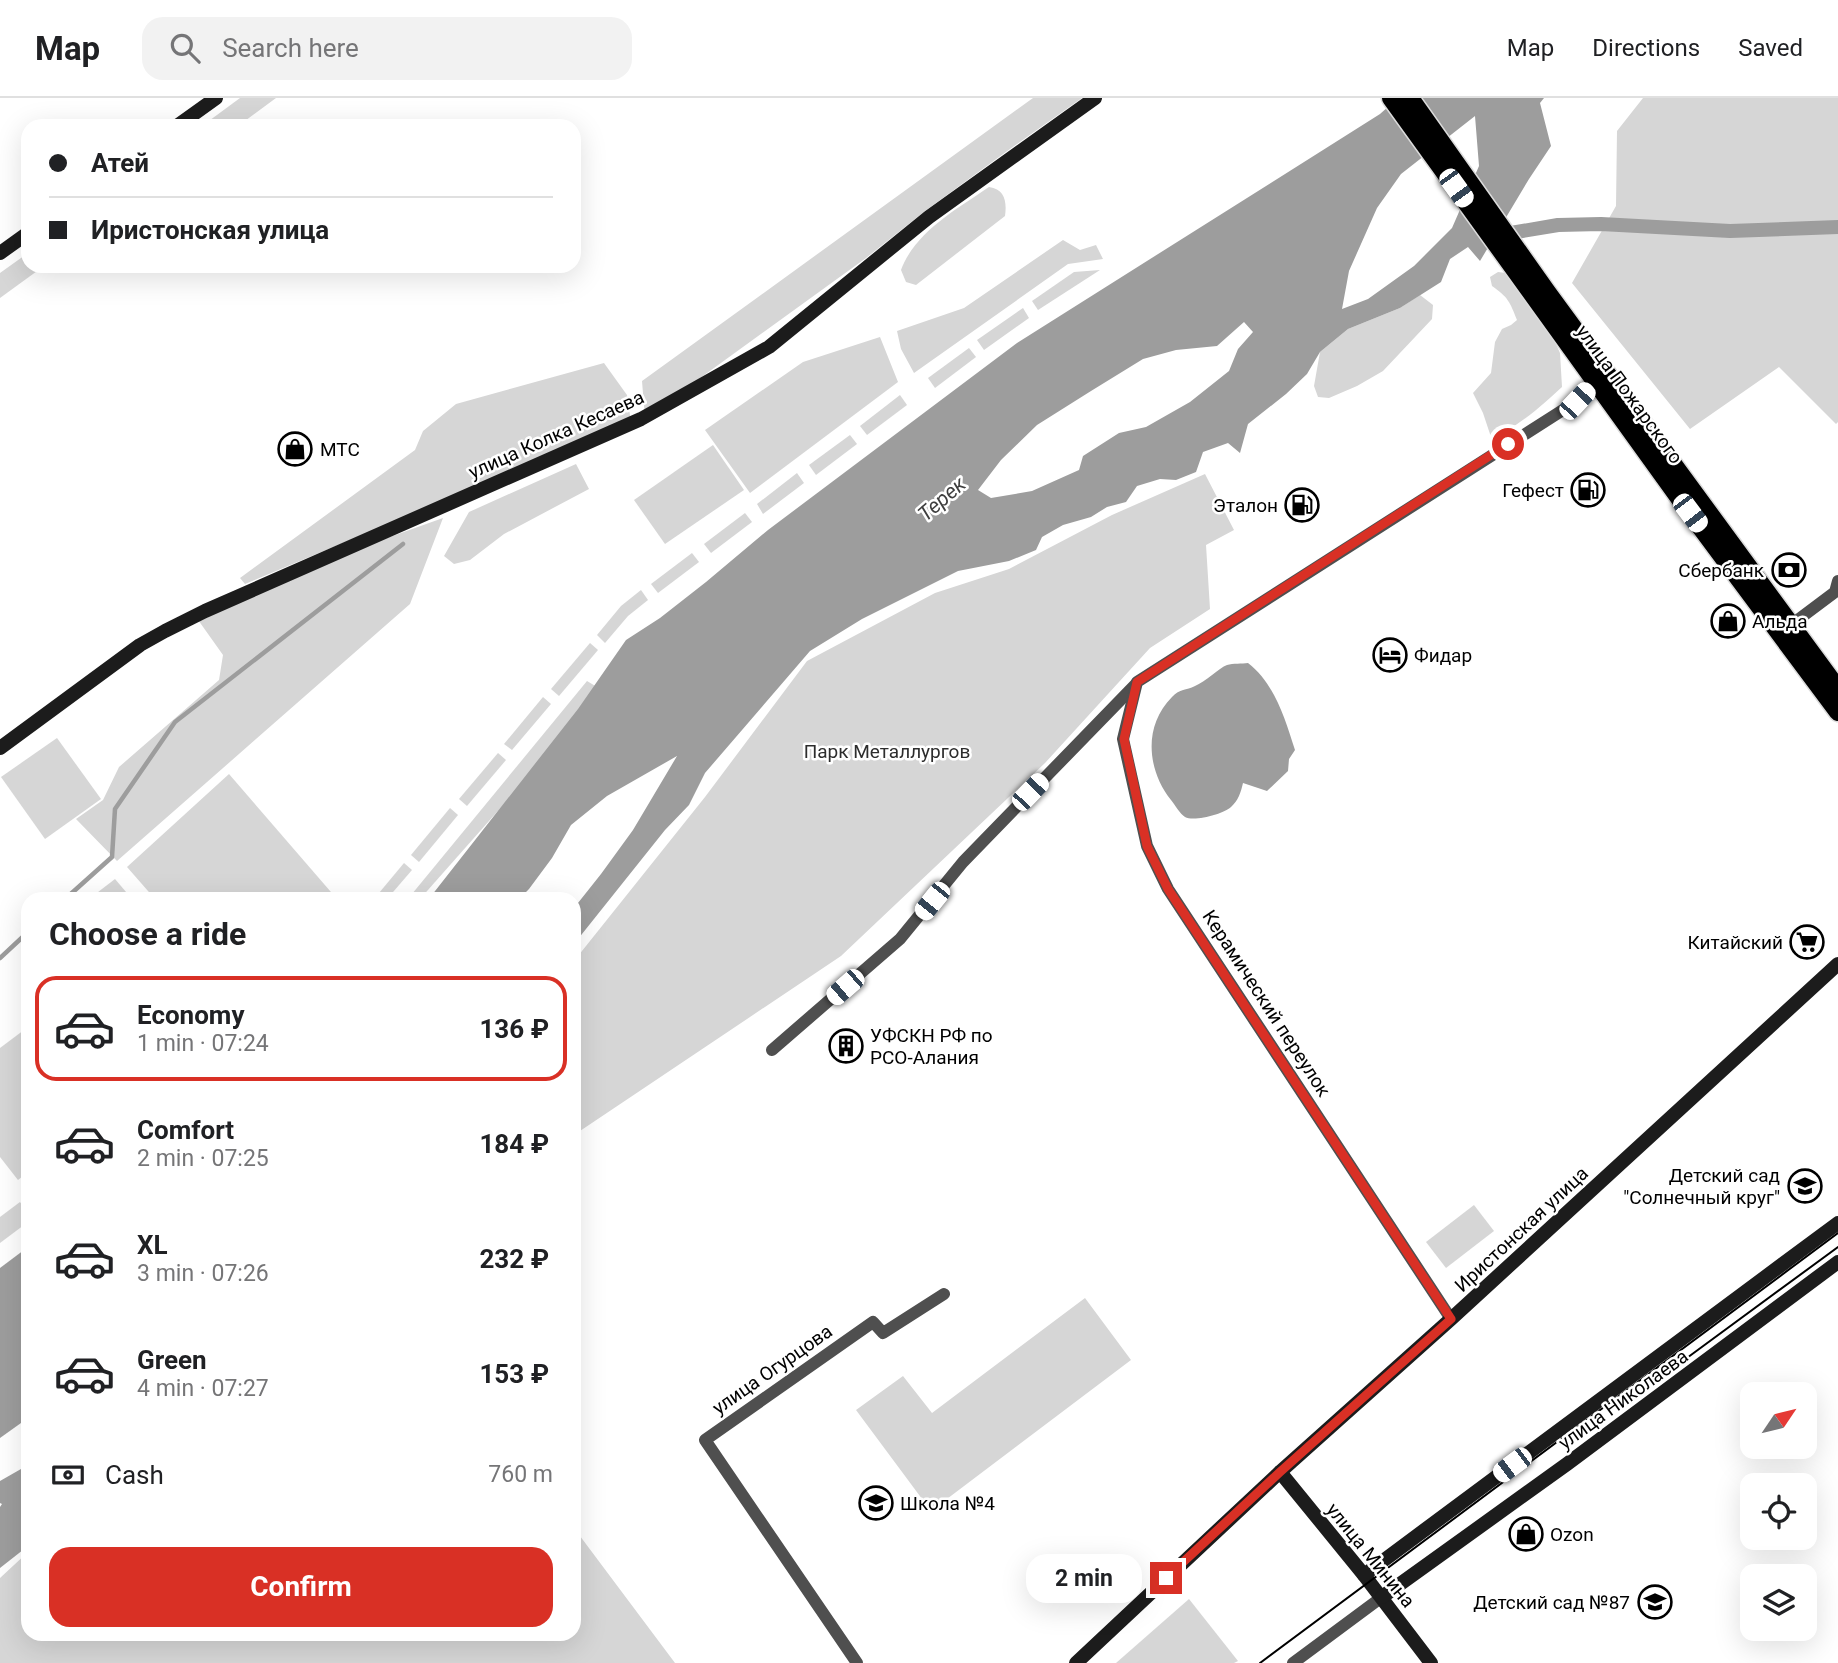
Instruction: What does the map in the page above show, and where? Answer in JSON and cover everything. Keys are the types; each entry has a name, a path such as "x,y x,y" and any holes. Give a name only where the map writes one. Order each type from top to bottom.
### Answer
{"main road":[{"name":"улица Пожарского","path":"1391,98 1838,689"},
{"name":"улица Пожарского","path":"1410,98 1543,296 1595,381 1838,712"}],"street":[{"path":"187,119 216,98"},
{"name":"улица Колка Кесаева","path":"0,748 139,645 165,631 641,419 769,347 929,216 1095,98"},
{"path":"0,253 21,238"},
{"path":"772,1050 900,939 963,862 1137,682 1577,401 1595,381"},
{"path":"1791,625 1835,592 1838,582"},
{"name":"Керамический переулок","path":"1137,682 1124,739 1147,846 1168,889 1451,1319"},
{"name":"Иристонская улица","path":"1076,1663 1280,1472 1838,964"},
{"name":"улица Николаева","path":"1364,1575 1838,1223"},
{"name":"улица Николаева","path":"1293,1663 1578,1456 1838,1262"},
{"name":"улица Огурцова","path":"857,1663 705,1440 873,1322 883,1333 944,1294"},
{"name":"улица Минина","path":"1280,1472 1382,1597 1430,1663"}],"green space":[{"path":"240,98 276,98 248,119 212,119"},
{"path":"1033,98 1082,98 645,418 642,381"},
{"path":"1643,98 1838,98 1836,424 1779,367 1690,429 1572,283 1616,206 1617,131"},
{"path":"989,187 1002,193 1006,206 1005,216 916,285 906,282 901,270 916,244 938,222"},
{"path":"1063,240 1080,250 1096,245 1103,259 1068,264 914,373 901,349 897,331 964,308"},
{"path":"21,258 21,273 34,273 0,298 0,273"},
{"path":"1100,270 1038,310 1032,301 1074,272"},
{"path":"1498,272 1506,273 1552,335 1560,353 1562,387 1519,423 1491,437 1473,393 1491,373 1495,342 1502,329 1517,320 1508,300 1492,286 1490,277"},
{"path":"1420,295 1433,305 1432,319 1383,371 1329,398 1318,397 1314,386 1320,352 1348,329 1400,308"},
{"path":"1023,308 1029,318 984,350 977,340"},
{"path":"880,337 898,382 750,493 705,430 803,362"},
{"path":"969,348 976,357 935,388 928,378"},
{"path":"604,363 627,395 631,422 245,584 240,578 415,450 423,431 456,404"},
{"path":"900,395 907,405 867,435 860,426"},
{"path":"850,435 857,444 816,475 809,465"},
{"path":"713,445 744,490 665,544 634,500"},
{"path":"576,464 589,489 504,534 470,560 454,564 444,556 469,512"},
{"path":"797,473 804,483 763,514 757,504"},
{"name":"Парк Металлургов","path":"1205,474 1234,530 1206,545 1210,609 1150,648 1045,763 841,956 581,1130 581,952 705,797 807,661 935,593 1009,569 1112,515"},
{"path":"745,513 752,522 711,553 704,544"},
{"path":"443,518 410,604 117,861 76,819 103,800 119,767 219,680 223,655 196,617 373,543"},
{"path":"692,553 699,562 658,593 651,584"},
{"path":"641,590 648,600 628,616 605,643 597,635 621,606"},
{"path":"590,643 598,650 559,696 551,689"},
{"path":"587,681 597,687 595,701 426,892 414,892"},
{"path":"543,697 551,704 512,750 504,744"},
{"path":"57,738 101,799 45,839 1,777"},
{"path":"498,753 506,760 467,806 459,799"},
{"path":"229,774 331,892 149,892 127,867"},
{"path":"450,808 458,815 419,862 411,855"},
{"path":"404,863 412,870 393,892 380,892"},
{"path":"115,879 126,892 98,892"},
{"path":"21,1032 21,1178 18,1180 0,1157 0,1048"},
{"path":"21,1203 21,1227 0,1243 0,1217"},
{"path":"1474,1205 1494,1231 1446,1268 1426,1242"},
{"path":"1085,1298 1131,1360 931,1511 856,1410 903,1376 932,1413"},
{"path":"581,1537 675,1663 0,1663 0,1578 21,1558 21,1641 581,1641"},
{"path":"1189,1599 1238,1661 1116,1663"}],"water":[{"name":"Терек","path":"1398,98 1544,98 1540,103 1551,146 1480,261 1468,247 1450,259 1441,282 1400,308 1348,329 1320,352 1307,374 1286,394 1248,424 1240,453 1228,443 1203,452 1196,472 1176,480 1160,479 1137,486 1126,502 1063,525 1042,537 1036,550 1009,561 958,571 862,619 810,651 705,773 689,805 665,830 581,935 581,899 633,830 677,756 607,796 571,825 552,858 526,892 434,892 578,709 626,640 660,618 768,530 1017,343 1380,114","holes":["1475,116 1479,166 1452,228 1414,266 1368,299 1342,309 1349,271 1377,208 1401,174","1244,322 1253,332 1238,349 1229,371 1190,402 1146,427 1119,433 1083,456 1079,470 1032,491 991,498 978,490 1001,460 1037,425 1143,359 1176,350 1217,346"]},
{"path":"1248,663 1265,681 1283,714 1295,750 1289,759 1288,771 1267,791 1243,783 1236,802 1222,812 1202,818 1185,817 1163,788 1153,762 1156,721 1178,692 1192,688 1227,665"},
{"path":"21,1252 21,1423 0,1438 0,1268"},
{"path":"21,1469 21,1552 0,1568 2,1504 0,1481"}],"waterway":[{"path":"1499,235 1558,225 1601,224 1730,231 1838,227"},
{"path":"73,892 112,857 115,809 175,722 403,544"},
{"path":"0,958 21,938"}],"tram line":[{"path":"1260,1663 1838,1233"},
{"path":"1676,1366 1838,1247"}],"place":[{"name":"МТС","path":"295,449"},
{"name":"Гефест","path":"1588,490"},
{"name":"Эталон","path":"1302,505"},
{"name":"Сбербанк","path":"1789,570"},
{"name":"Альда","path":"1728,621"},
{"name":"Фидар","path":"1390,655"},
{"name":"Китайский","path":"1807,942"},
{"name":"УФСКН РФ по РСО-Алания","path":"846,1046"},
{"name":"Детский сад \"Солнечный круг\"","path":"1805,1186"},
{"name":"Школа №4","path":"876,1503"},
{"name":"Ozon","path":"1526,1534"},
{"name":"Детский сад №87","path":"1655,1602"}],"route":[{"path":"1166,1578 1451,1319 1168,889 1147,846 1124,739 1137,682 1508,444"}]}
